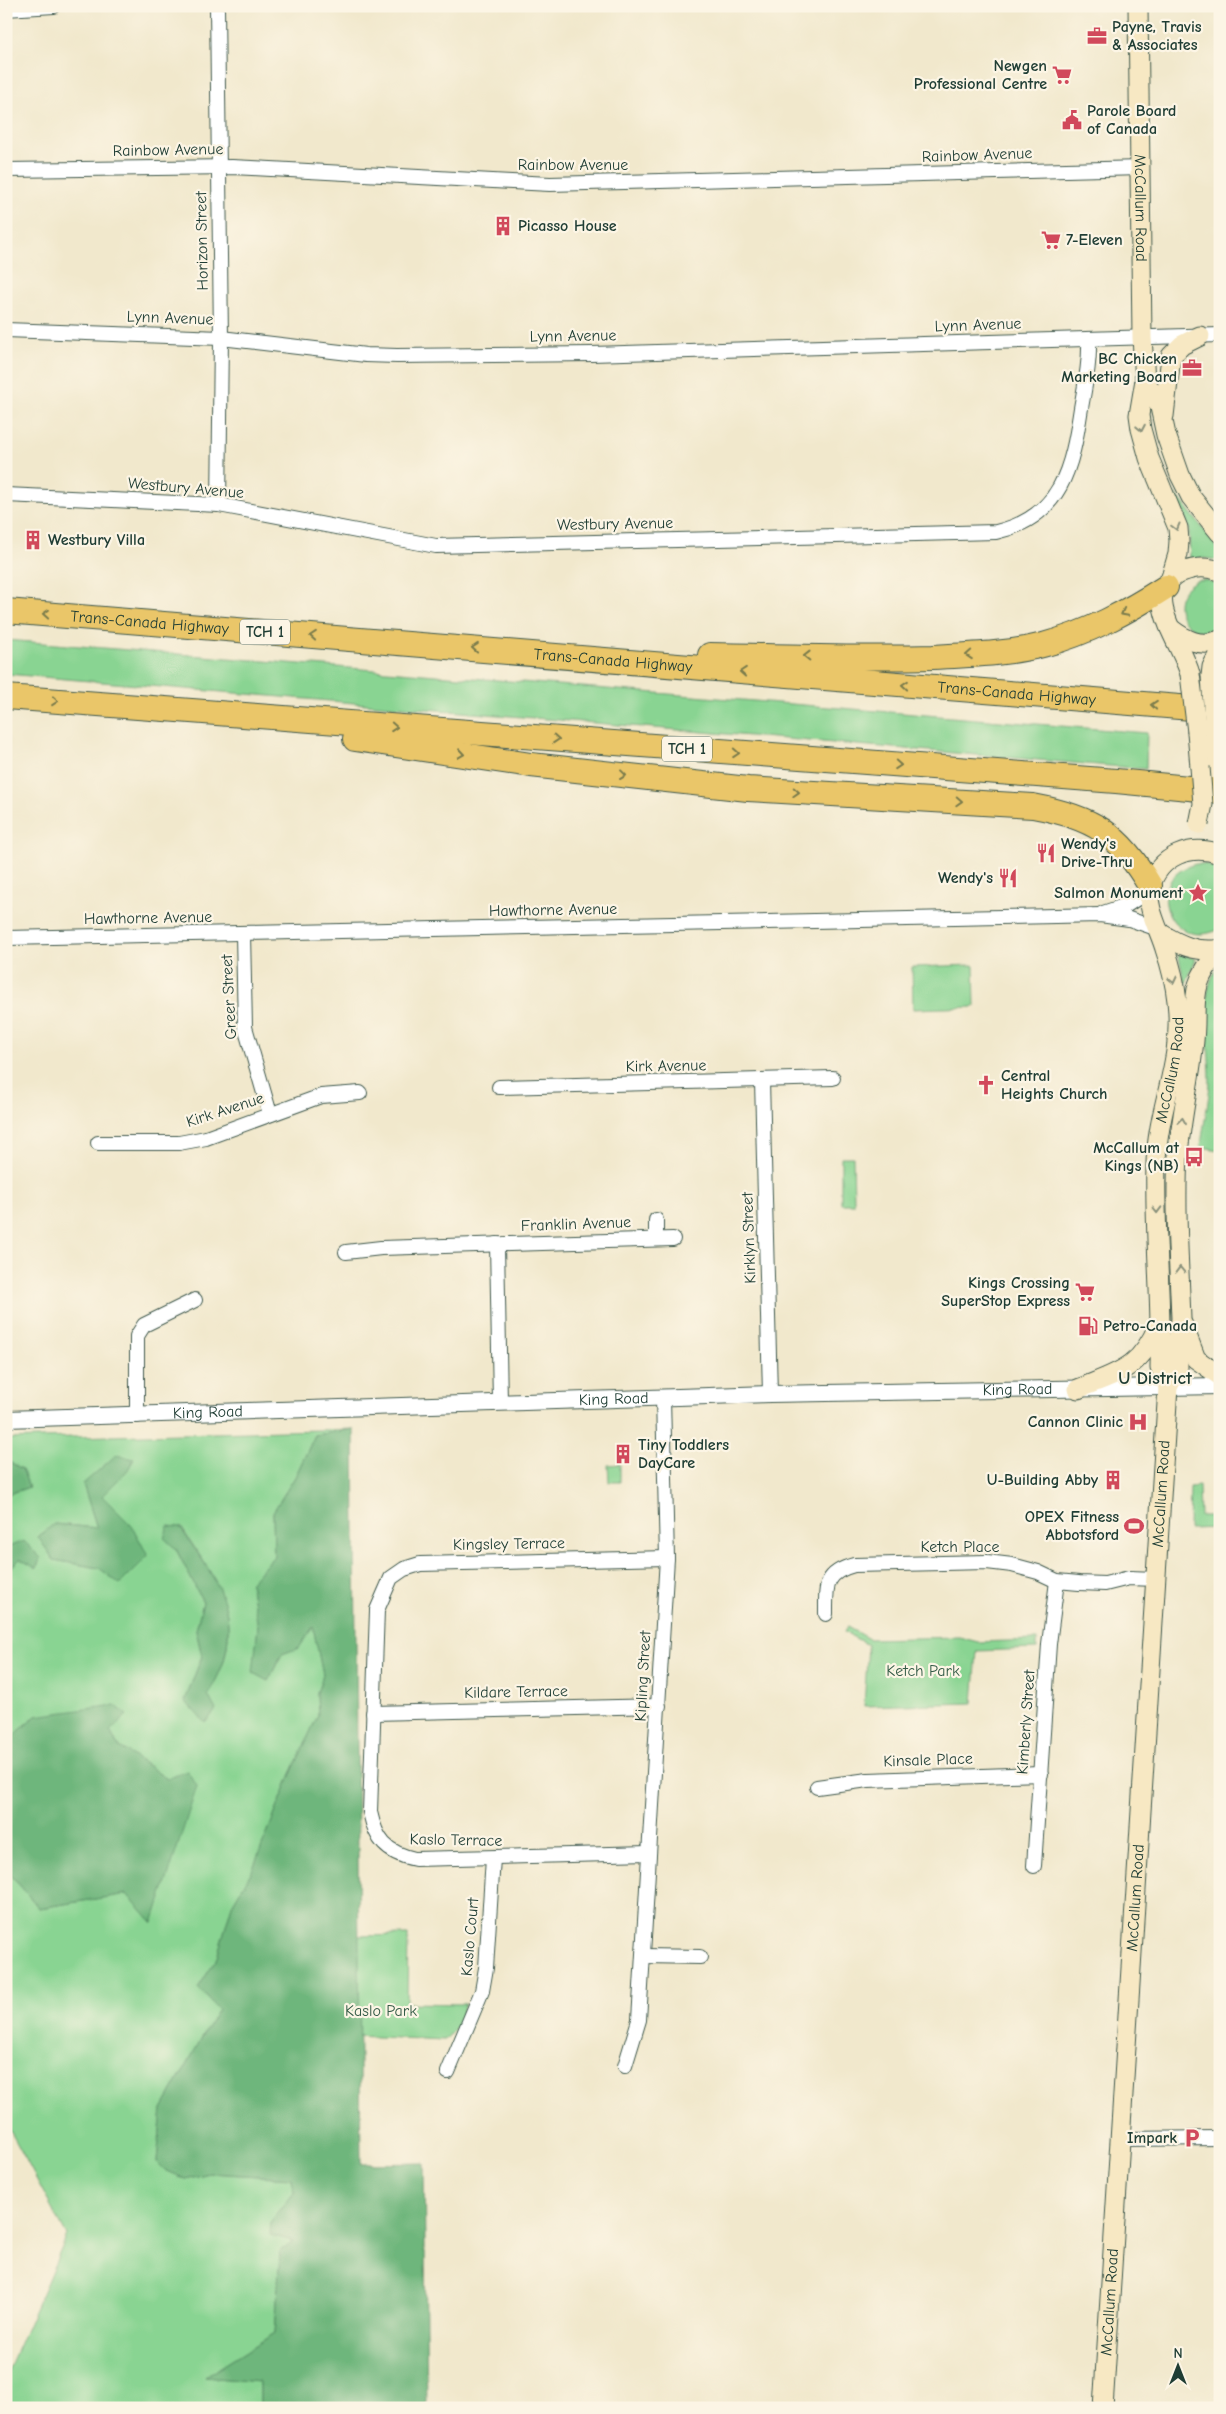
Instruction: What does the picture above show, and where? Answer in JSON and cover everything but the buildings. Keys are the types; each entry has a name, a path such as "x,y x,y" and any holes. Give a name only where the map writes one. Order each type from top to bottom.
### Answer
{"highway":[{"path":"523,652 881,658 998,653 1041,646 1085,632 1128,611 1168,584"},
{"name":"Trans-Canada Highway","path":"6,611 523,652 750,673 1220,711"},
{"name":"TCH 1","path":"6,697 153,710 1116,781 1214,777"},
{"path":"153,710 531,765 748,789 1034,806 1072,815 1108,833 1135,860 1150,888"}],"main road":[{"name":"McCallum Road","path":"1138,6 1144,380 1139,415 1149,458 1178,528 1180,541 1178,554 1162,604 1164,616 1169,627"},
{"path":"1164,422 1171,356 1182,345 1200,336"},
{"name":"McCallum Road","path":"1144,380 1160,406 1170,449 1191,497 1220,533"},
{"path":"1168,584 1178,574 1201,567 1220,571"},
{"path":"1169,627 1188,640 1201,644 1220,640"},
{"path":"1150,888 1165,864 1190,840 1199,824 1203,804 1214,777 1206,733 1190,674 1183,653 1169,627"},
{"path":"1206,733 1212,667 1220,651"},
{"path":"1175,855 1194,849 1206,849 1220,854"},
{"name":"McCallum Road","path":"1150,888 1152,909 1175,986 1178,1030 1174,1074 1162,1115 1156,1161 1160,1367 1168,1387"},
{"path":"1159,931 1184,946 1197,950 1220,949"},
{"name":"McCallum Road","path":"1103,2408 1168,1387 1178,1368 1178,1340 1181,1319 1177,1188 1182,1119 1194,1046 1195,994 1201,973 1220,949"},
{"path":"1181,1319 1196,1360 1220,1376"},
{"path":"1078,1389 1113,1374 1138,1360 1150,1345 1159,1322"}],"street":[{"path":"6,9 54,6"},
{"name":"Horizon Street","path":"217,6 221,338 219,505"},
{"name":"Rainbow Avenue","path":"6,170 218,167 550,184 1140,168"},
{"name":"Lynn Avenue","path":"6,330 221,338 366,355 397,356 583,354 1220,335"},
{"name":"Westbury Avenue","path":"6,495 219,505 436,546 996,532 1016,528 1031,520 1049,504 1063,482 1075,451 1089,358 1089,339"},
{"name":"Hawthorne Avenue","path":"1100,914 1127,905 1150,888"},
{"name":"Hawthorne Avenue","path":"6,938 1100,914 1129,919 1159,931"},
{"name":"Greer Street","path":"243,934 245,1027 270,1114"},
{"name":"Kirk Avenue","path":"499,1087 833,1078"},
{"name":"Kirklyn Street","path":"762,1081 770,1394"},
{"name":"Kirk Avenue","path":"98,1143 179,1143 206,1138 321,1096 360,1093"},
{"path":"656,1220 656,1239"},
{"name":"Franklin Avenue","path":"346,1252 381,1248 673,1239"},
{"path":"497,1244 500,1402"},
{"path":"137,1416 137,1336 144,1325 195,1300"},
{"name":"King Road","path":"6,1419 770,1394 1220,1386"},
{"name":"Kipling Street","path":"625,2066 640,2020 659,1706 667,1558 663,1398"},
{"name":"Kingsley Terrace","path":"377,1610 391,1578 404,1569 420,1564 667,1558"},
{"name":"Ketch Place","path":"826,1614 826,1586 830,1577 841,1569 854,1566 987,1562 1012,1565 1038,1572 1057,1581 1105,1584 1129,1578 1156,1579"},
{"name":"Kimberly Street","path":"1034,1866 1049,1644 1057,1581"},
{"name":"Kaslo Terrace","path":"377,1610 370,1812 374,1831 386,1847 398,1856 415,1859 649,1853"},
{"name":"Kildare Terrace","path":"373,1713 659,1706"},
{"name":"Kinsale Place","path":"817,1787 868,1780 1041,1774"},
{"name":"Kaslo Court","path":"448,2072 482,1990 486,1968 493,1858"},
{"path":"644,1956 700,1957"},
{"path":"1121,2139 1220,2138"}],"green space":[{"path":"1175,493 1215,544 1220,553 1220,560 1201,558 1190,560 1189,528"},
{"path":"1198,580 1206,580 1220,585 1220,626 1208,631 1197,630 1188,625 1182,617 1179,608 1180,597 1186,588"},
{"path":"6,640 1147,733 1146,769 6,674"},
{"path":"1196,864 1205,864 1220,869 1220,929 1202,934 1187,931 1175,923 1168,911 1166,897 1169,884 1179,872"},
{"path":"1178,953 1196,959 1185,985"},
{"path":"1220,964 1220,1150 1201,1147 1210,1086 1206,1003 1208,989"},
{"path":"974,965 975,1007 913,1009 912,967"},
{"path":"841,1157 853,1157 854,1204 841,1204"},
{"path":"354,1429 315,1435 295,1477 273,1512 274,1556 250,1583 258,1626 254,1673 268,1681 282,1654 299,1647 313,1626 323,1675 317,1693 318,1715 291,1774 252,1871 232,1905 216,1960 198,1988 218,2009 162,2109 157,2162 165,2170 186,2179 209,2173 292,2178 294,2193 271,2222 295,2241 280,2252 275,2333 205,2377 260,2382 260,2408 6,2408 6,2375 67,2236 6,2123 6,1869 39,1908 127,1894 153,1922 167,1779 117,1745 110,1731 36,1716 14,1735 6,1726 8,1648 6,1646 6,1567 10,1568 20,1558 24,1541 6,1548 6,1495 29,1487 22,1469 6,1460 6,1439","holes":["127,1471 102,1496 132,1526 99,1568 54,1560 38,1537 54,1524 97,1528 83,1484","181,1527 211,1573 224,1603 228,1620 228,1637 224,1662 208,1696 185,1701 202,1656 196,1630 203,1602 176,1549"]},
{"path":"354,1429 361,2164 424,2163 427,2408 260,2408 260,2382 205,2377 275,2333 280,2252 294,2241 270,2235 271,2221 294,2193 292,2178 209,2173 186,2179 165,2170 157,2162 162,2109 218,2009 198,1988 216,1960 232,1905 252,1871 291,1774 318,1715 317,1693 323,1675 313,1627 299,1648 282,1654 268,1681 253,1673 258,1626 250,1583 274,1556 273,1512 295,1477 315,1435"},
{"path":"116,1455 134,1459 127,1471 102,1496 132,1526 148,1556 120,1584 99,1568 54,1560 38,1537 54,1524 97,1528 83,1484"},
{"path":"6,1460 22,1469 29,1487 6,1495"},
{"path":"620,1464 620,1482 609,1482 608,1465"},
{"path":"1199,1486 1200,1516 1220,1516 1220,1528 1189,1529 1190,1487"},
{"path":"168,1526 180,1527 201,1558 218,1587 228,1619 225,1656 208,1695 216,1710 205,1723 185,1701 202,1656 196,1630 203,1602 176,1549 164,1538"},
{"path":"24,1541 41,1558 36,1568 20,1559 10,1568 6,1567 6,1548"},
{"name":"Ketch Park","path":"847,1627 869,1639 959,1637 978,1642 1037,1640 1037,1649 977,1651 973,1703 864,1706 868,1645 844,1632"},
{"path":"115,1705 127,1715 110,1731 117,1745 167,1779 187,1771 197,1786 153,1923 127,1894 39,1908 6,1869 6,1726 14,1735 36,1716"},
{"name":"Kaslo Park","path":"408,1935 407,2003 465,2004 457,2026 445,2040 354,2036 357,1936"}],"place":[{"name":"Payne, Travis & Associates","path":"1097,36"},
{"name":"Newgen Professional Centre","path":"1062,75"},
{"name":"Parole Board of Canada","path":"1072,120"},
{"name":"Picasso House","path":"503,226"},
{"name":"7-Eleven","path":"1051,240"},
{"name":"BC Chicken Marketing Board","path":"1192,368"},
{"name":"Westbury Villa","path":"33,540"},
{"name":"Wendy's Drive-Thru","path":"1046,853"},
{"name":"Wendy's","path":"1008,878"},
{"name":"Salmon Monument","path":"1198,893"},
{"name":"Central Heights Church","path":"986,1085"},
{"name":"McCallum at Kings (NB)","path":"1194,1157"},
{"name":"Kings Crossing SuperStop Express","path":"1085,1292"},
{"name":"Petro-Canada","path":"1088,1326"},
{"name":"Cannon Clinic","path":"1138,1422"},
{"name":"Tiny Toddlers DayCare","path":"623,1454"},
{"name":"U-Building Abby","path":"1113,1480"},
{"name":"OPEX Fitness Abbotsford","path":"1134,1526"},
{"name":"Impark","path":"1192,2138"}],"district":[{"name":"U District","path":"1155,1378"}]}
